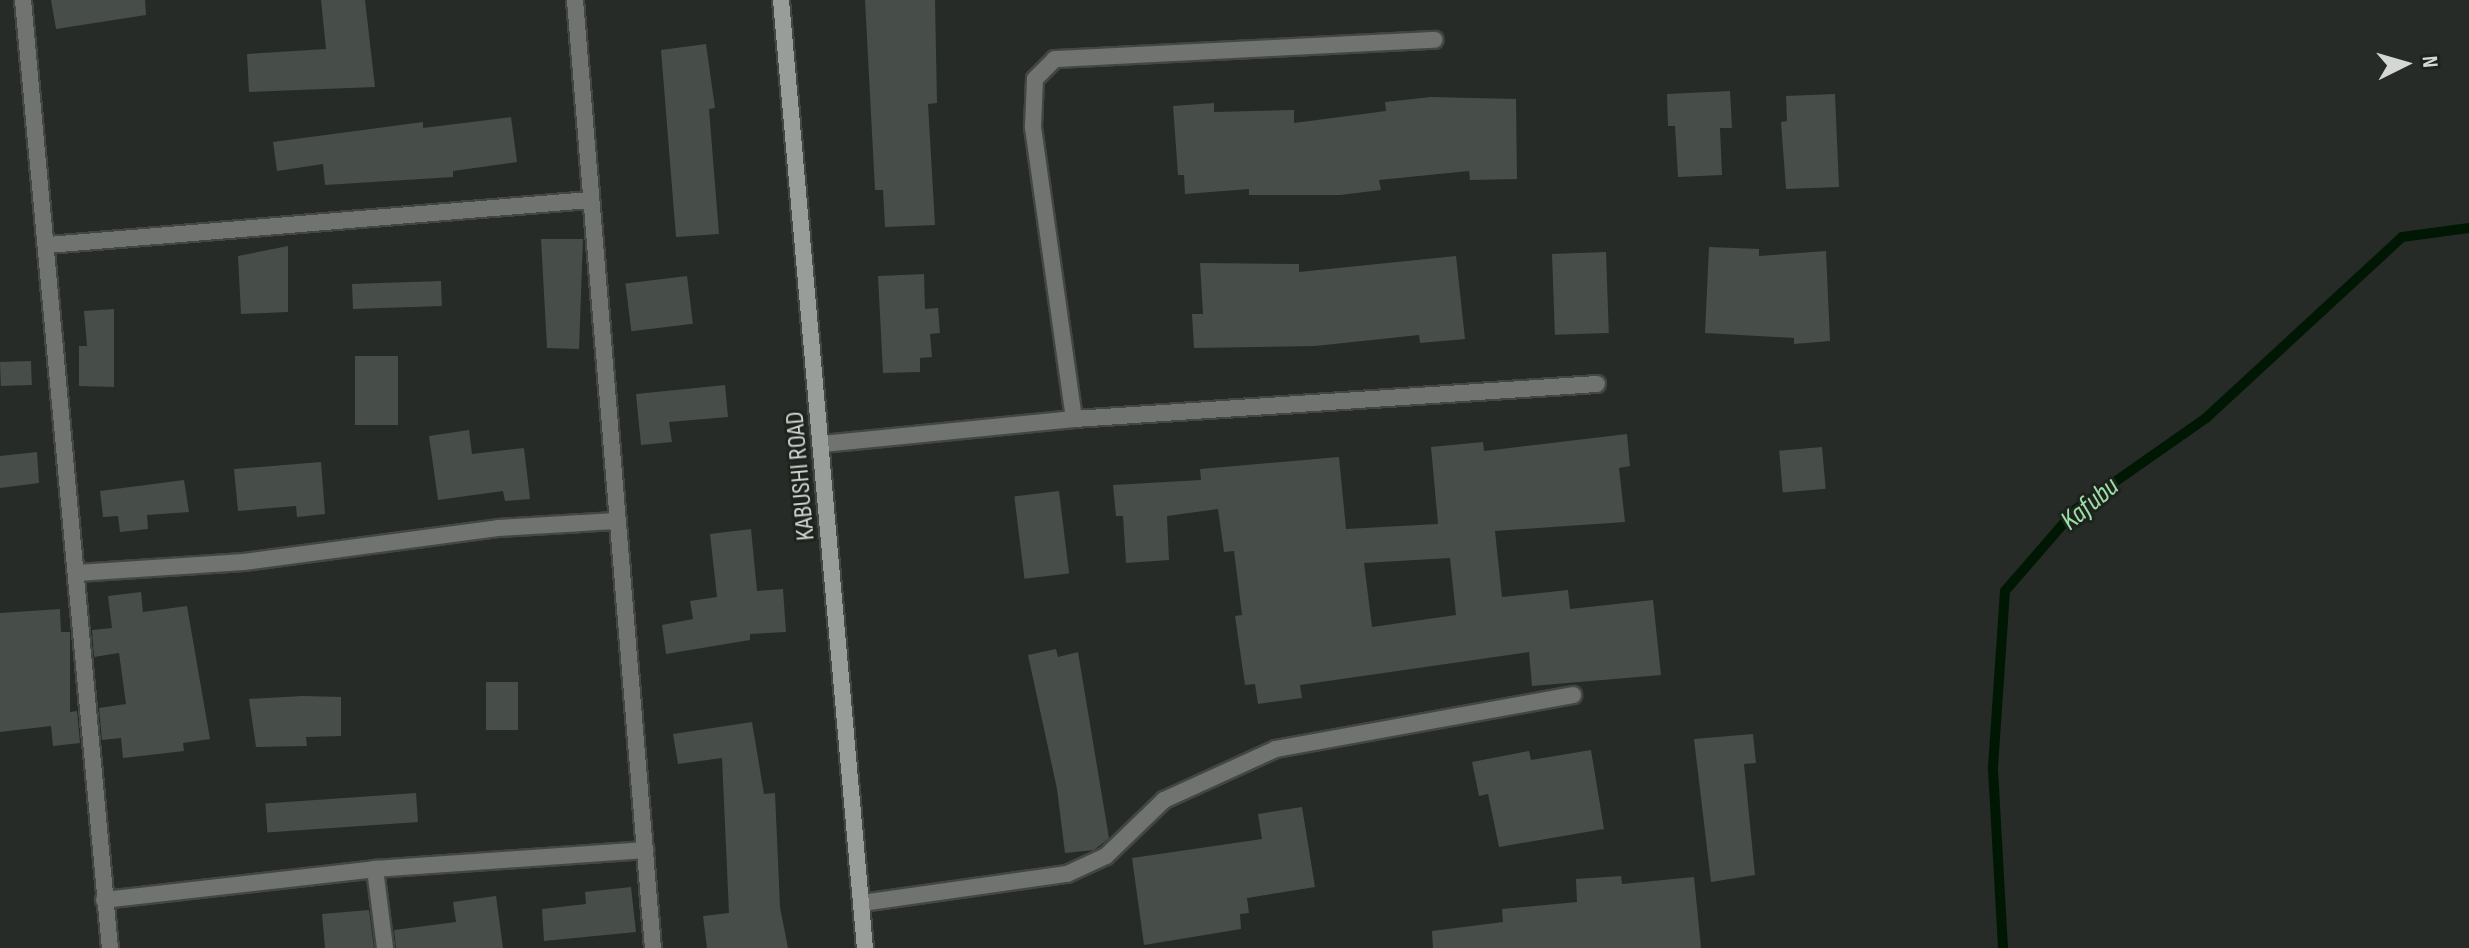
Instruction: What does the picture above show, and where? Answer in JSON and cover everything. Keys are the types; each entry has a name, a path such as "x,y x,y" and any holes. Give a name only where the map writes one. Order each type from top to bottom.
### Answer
{"main road":[{"name":"KABUSHI ROAD","path":"781,0 823,444 865,948"}],"street":[{"path":"23,0 48,245 110,948"},
{"path":"575,0 615,521 653,948"},
{"path":"1074,419 1033,126 1035,79 1055,59 1435,40"},
{"path":"48,245 590,200"},
{"path":"823,444 1074,419 1597,384"},
{"path":"77,573 244,562 498,528 615,521"},
{"path":"862,903 1067,874 1106,856 1164,800 1276,749 1573,695"},
{"path":"104,900 375,869 645,850"},
{"path":"375,869 385,948"}],"building":[{"path":"51,0 145,0 146,15 56,29"},
{"path":"321,0 365,0 375,87 249,92 247,54 326,49"},
{"path":"865,0 935,0 937,103 928,104 935,225 885,227 883,190 875,190"},
{"path":"706,44 715,108 709,109 719,234 676,237 661,50"},
{"path":"1730,91 1732,128 1720,128 1722,175 1678,177 1675,126 1668,126 1667,94"},
{"path":"1835,94 1839,187 1786,189 1781,122 1787,121 1786,96"},
{"path":"1431,97 1516,99 1517,179 1470,180 1469,171 1379,180 1381,190 1340,195 1249,195 1249,189 1185,194 1184,175 1178,175 1173,106 1214,103 1214,112 1294,110 1294,123 1386,111 1385,102"},
{"path":"511,117 517,162 453,171 453,177 325,185 323,164 277,171 273,142 423,122 423,128"},
{"path":"541,239 583,239 579,349 547,348"},
{"path":"288,246 288,312 241,314 238,256"},
{"path":"1709,247 1759,249 1759,256 1826,251 1830,341 1794,344 1794,338 1705,333"},
{"path":"1606,252 1609,333 1555,335 1552,254"},
{"path":"1456,256 1465,339 1420,343 1419,335 1315,346 1194,348 1192,314 1203,314 1200,263 1299,264 1299,272"},
{"path":"924,274 925,309 938,308 940,333 930,334 932,357 920,358 920,372 883,373 878,276"},
{"path":"687,276 693,324 631,331 625,284"},
{"path":"441,281 442,306 353,309 352,284"},
{"path":"114,309 114,387 79,386 79,346 87,346 84,311"},
{"path":"355,356 398,356 398,425 355,425"},
{"path":"31,361 32,385 1,386 0,362"},
{"path":"725,385 728,417 669,422 672,442 641,445 636,394"},
{"path":"469,430 472,454 524,448 530,499 505,501 503,491 438,500 429,436"},
{"path":"1627,434 1630,466 1619,468 1625,522 1495,531 1502,597 1568,590 1570,609 1653,600 1661,675 1532,686 1529,652 1300,685 1302,698 1258,704 1255,684 1245,685 1235,616 1242,615 1234,551 1224,552 1218,509 1167,516 1169,560 1126,563 1123,516 1116,516 1113,485 1201,480 1200,469 1339,457 1346,529 1438,524 1431,447 1483,442 1484,451","holes":["1450,558 1456,615 1372,627 1364,563"]},
{"path":"1822,447 1826,489 1783,493 1779,451"},
{"path":"37,452 39,483 0,488 0,456"},
{"path":"321,462 325,514 297,517 296,506 238,511 234,469"},
{"path":"184,480 189,512 147,515 148,529 120,532 118,516 103,517 100,491"},
{"path":"1059,491 1069,573 1024,579 1014,496"},
{"path":"751,529 757,591 783,589 786,632 750,634 750,640 666,654 662,625 693,619 690,601 717,597 710,534"},
{"path":"141,592 143,612 187,606 210,739 183,743 184,751 123,758 121,738 102,740 99,708 126,704 119,653 94,657 92,630 112,628 108,596"},
{"path":"60,609 61,632 70,632 70,712 77,711 80,743 53,746 51,726 0,732 0,613"},
{"path":"1056,649 1058,657 1078,652 1109,838 1094,850 1065,853 1057,789 1028,655"},
{"path":"486,682 518,682 518,730 486,730"},
{"path":"341,697 341,736 306,737 307,746 256,747 249,699"},
{"path":"752,722 764,794 775,793 780,907 788,948 707,948 703,916 729,913 722,758 678,764 673,734"},
{"path":"1753,734 1756,763 1744,764 1755,875 1711,882 1694,739"},
{"path":"1591,750 1604,829 1499,847 1488,794 1479,796 1472,762 1529,751 1531,760"},
{"path":"416,793 418,822 267,832 265,804"},
{"path":"1302,807 1315,887 1247,898 1249,913 1240,914 1241,929 1144,945 1132,858 1262,839 1258,814"},
{"path":"1621,876 1622,884 1694,877 1701,948 1433,948 1432,931 1503,922 1502,909 1577,902 1576,879"},
{"path":"631,887 636,932 544,941 542,909 586,904 585,892"},
{"path":"496,896 503,948 396,948 394,930 456,922 453,902"},
{"path":"369,910 374,948 325,948 322,914"}],"waterway":[{"name":"Kafubu","path":"2003,948 1993,767 2005,591 2076,509 2206,418 2402,237 2469,228"}]}
